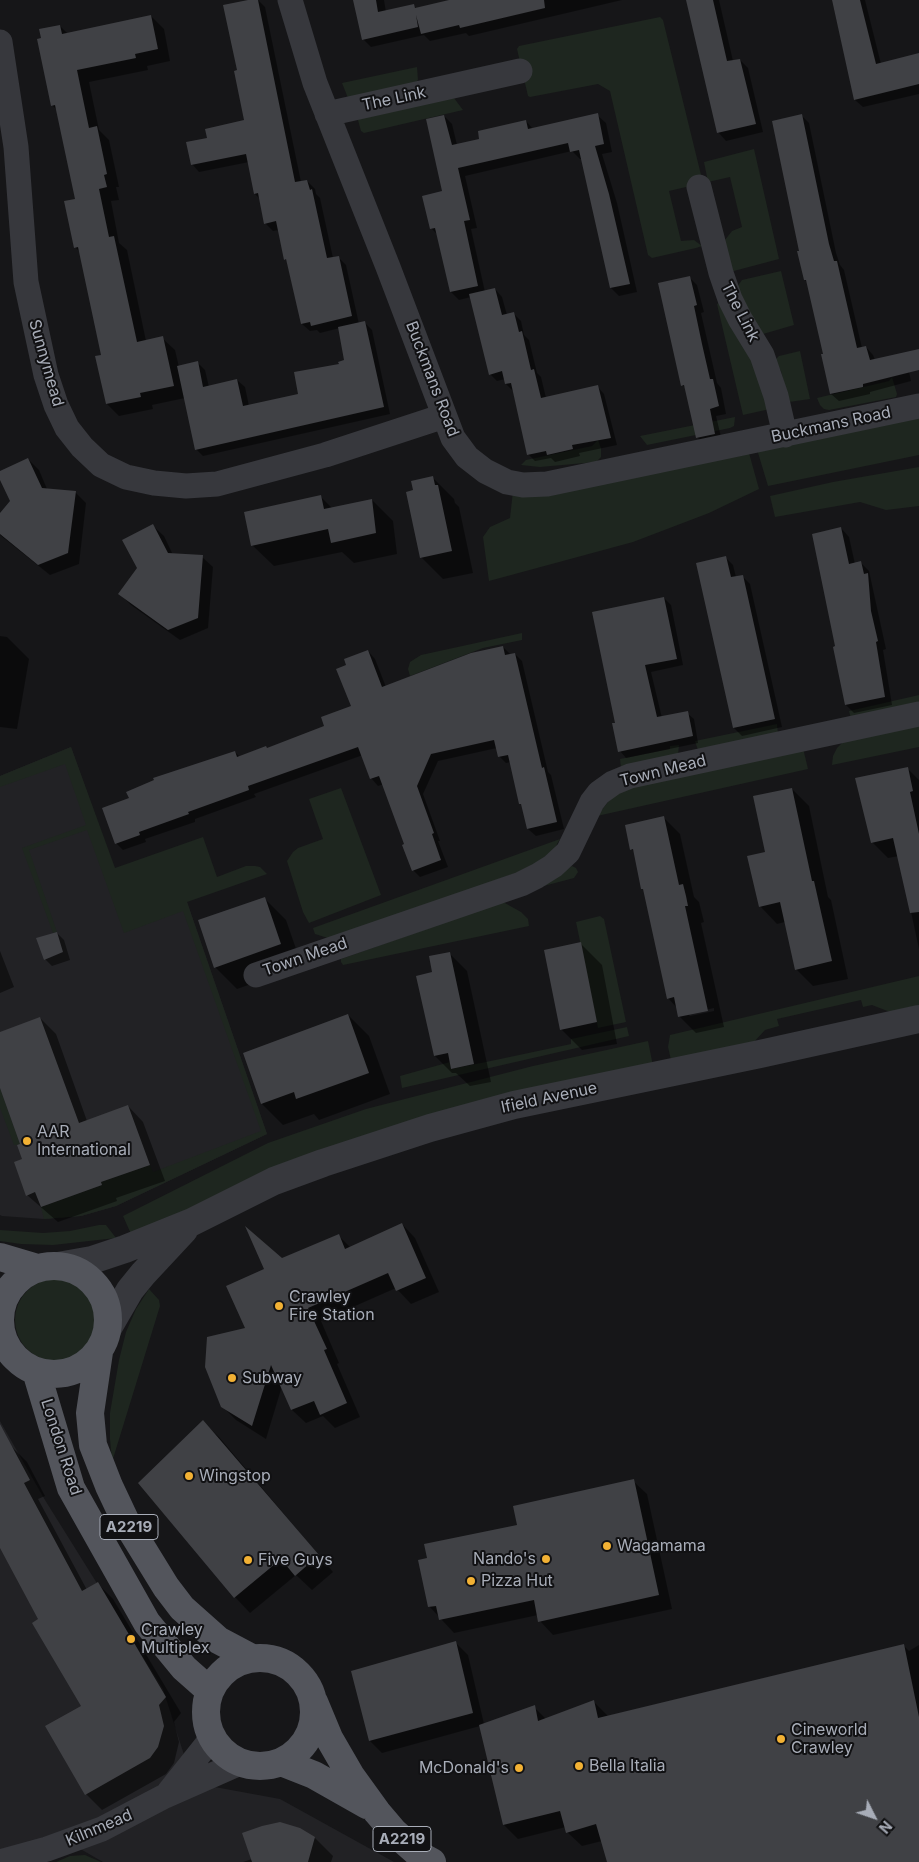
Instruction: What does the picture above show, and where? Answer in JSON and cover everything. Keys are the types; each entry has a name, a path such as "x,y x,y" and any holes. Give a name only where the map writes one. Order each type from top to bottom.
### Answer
{"main road":[{"name":"A2219","path":"0,1257 48,1267 73,1269 86,1276 96,1286 104,1299 108,1313 103,1340"},
{"path":"48,1267 23,1276 12,1286 4,1300 0,1315 0,1330 8,1350 20,1363 36,1371 50,1374 70,1372 89,1362 103,1340"},
{"name":"London Road","path":"103,1340 90,1413 93,1445 109,1486 126,1522 166,1587 182,1608 218,1640 252,1658"},
{"name":"London Road","path":"36,1371 71,1488 147,1623 184,1668 210,1691"},
{"name":"A2219","path":"377,1812 314,1775 281,1762 261,1765 242,1762 230,1757 220,1748 212,1738 206,1714 210,1691 224,1672 237,1663 252,1658 269,1658 284,1663 296,1671 308,1687 329,1738 351,1776 394,1832 432,1862"},
{"path":"281,1762 295,1753 305,1742 312,1727 313,1698"}],"street":[{"name":"Buckmans Road","path":"290,0 310,69 392,275 453,438 467,457 485,471 507,482 523,486 546,484 919,406"},
{"name":"Sunnymead","path":"0,42 16,147 26,282 44,366 56,405 67,428 82,447 101,464 126,477 154,484 186,486 216,484 325,455 444,416"},
{"name":"The Link","path":"327,114 520,72"},
{"name":"The Link","path":"699,187 720,273 730,300 762,355 776,396 785,435"},
{"name":"Town Mead","path":"256,975 521,884 537,876 553,866 568,852 592,802 599,793 613,783 630,776 919,714"},
{"name":"Ifield Avenue","path":"48,1267 92,1260 125,1250 192,1222 274,1181 439,1125 514,1105 919,1019"},
{"name":"Ifield Avenue","path":"103,1340 130,1290 192,1222"},
{"name":"Kilnmead","path":"166,1796 212,1738"},
{"name":"Kilnmead","path":"0,1862 48,1849 102,1829 166,1796 242,1762"}],"shaded area":[{"path":"660,17 663,20 703,183 669,191 681,241 694,240 702,246 652,258 648,255 610,91 598,84 530,97 528,96 517,49 519,46"},
{"path":"417,67 418,80 412,87 348,98 342,83"},
{"path":"454,98 463,110 364,133 361,131 358,120 362,116"},
{"path":"754,149 779,259 730,272 725,240 732,231 742,227 730,177 708,182 704,162"},
{"path":"781,271 794,325 763,334 748,310 737,287 742,280"},
{"path":"721,302 749,349 770,409 743,415 717,304"},
{"path":"800,351 810,399 789,402 776,359 779,356"},
{"path":"892,377 897,394 896,397 829,410 824,409 820,405 817,398 889,381"},
{"path":"919,413 919,455 768,486 756,446"},
{"path":"735,417 734,426 730,428 647,445 640,436"},
{"path":"598,440 601,448 601,457 596,462 540,467 521,465 526,460 592,446"},
{"path":"749,453 759,489 709,513 633,542 489,581 483,537 490,527 510,518 513,491"},
{"path":"919,467 919,506 886,510 860,502 775,517 770,496 833,482"},
{"path":"522,633 522,640 483,648 410,676 408,669 410,662 421,655"},
{"path":"919,695 919,704 851,719 849,711"},
{"path":"919,723 919,747 832,765 833,756 837,748 844,741"},
{"path":"777,724 778,734 698,750 695,741"},
{"path":"679,745 678,755 621,768 620,759 670,749 670,746"},
{"path":"71,747 133,921 187,902 267,1134 116,1206 81,1216 44,1219 2,1216 0,1215 0,776"},
{"path":"71,747 115,868 203,837 217,877 246,866 260,867 267,874 187,902 267,1134 116,1206 81,1216 44,1219 41,1207 102,1185 101,1182 150,1165 153,1172 261,1131 183,911 124,933 87,830 29,850 57,932 53,933 22,848 86,825 65,764 0,787 0,776"},
{"path":"803,748 808,769 597,816 619,788"},
{"path":"341,788 381,895 309,923 303,912 287,861 298,848 323,839 309,799"},
{"path":"560,839 553,851 530,868 331,939 315,934 313,928"},
{"path":"572,866 578,872 574,878 536,888"},
{"path":"503,902 521,912 528,919 529,926 343,965 341,962 341,959"},
{"path":"600,916 604,919 626,1022 598,1028 576,922"},
{"path":"919,976 919,1005 890,1012 872,1005 863,1007 861,1000 777,1019 779,1026 765,1030 753,1043 671,1060 668,1047 670,1035"},
{"path":"627,1027 629,1036 402,1088 400,1076 450,1062 451,1069 571,1044 571,1039"},
{"path":"648,1041 653,1066 131,1234 123,1216 268,1143 366,1109 533,1066"},
{"path":"0,1088 20,1144 17,1145 14,1145 0,1108"},
{"path":"106,1225 116,1238 53,1245 0,1241 0,1230 43,1233 70,1231"},
{"path":"56,1279 72,1282 85,1291 94,1304 97,1320 94,1336 85,1349 72,1358 56,1361 40,1358 27,1349 18,1336 15,1320 18,1304 27,1291 40,1282"},
{"path":"149,1289 159,1300 160,1306 112,1462 110,1413 119,1360 126,1332 136,1309"},
{"path":"0,1421 45,1500 163,1689 193,1783 280,1799 394,1862 103,1862 70,1843 0,1862"},
{"path":"85,1855 101,1862 56,1862 70,1856"}],"building":[{"path":"258,0 295,182 307,180 310,190 312,189 327,258 339,256 352,316 311,326 310,322 301,324 276,221 264,224 258,193 254,194 246,154 191,165 186,142 207,138 205,129 244,120 234,71 237,70 223,5"},
{"path":"353,0 376,0 378,12 414,4 415,8 449,0 544,0 545,8 460,28 459,25 421,34 416,15 418,27 362,40"},
{"path":"686,0 713,0 727,61 740,59 756,124 717,133"},
{"path":"832,0 860,0 876,64 919,53 919,84 854,100"},
{"path":"151,15 158,49 135,54 136,58 77,70 89,128 97,126 107,174 104,175 107,187 99,189 109,237 114,236 137,342 163,336 174,386 140,393 141,397 106,404 95,356 101,355 78,247 74,248 64,201 75,199 55,105 51,106 37,39 41,38 39,29 60,25 62,34"},
{"path":"598,113 604,144 595,146 609,194 630,284 610,288 579,150 570,152 568,143 458,168 470,220 464,221 478,286 450,292 435,228 430,229 422,196 442,191 426,119 444,115 452,145 479,139 478,131 526,120 528,129"},
{"path":"802,114 829,244 834,261 837,261 857,348 866,346 870,360 919,349 919,370 863,384 863,387 830,394 806,280 804,280 797,251 799,251 772,121"},
{"path":"690,276 697,305 694,306 702,344 710,379 713,379 719,406 710,409 715,434 696,438 684,385 681,386 658,283"},
{"path":"495,288 502,315 514,312 519,332 522,331 531,370 534,369 541,398 598,385 611,438 572,445 573,449 547,455 546,451 527,455 511,383 505,384 502,371 489,375 469,294"},
{"path":"365,321 384,407 195,450 177,366 198,361 203,387 237,379 243,406 298,394 294,372 339,364 338,362 344,360 338,327"},
{"path":"28,458 42,488 76,491 68,553 38,565 0,534 0,513 10,501 0,480 0,471"},
{"path":"433,476 435,485 438,485 452,551 420,558 406,492 413,490 411,481"},
{"path":"321,495 324,509 372,499 376,533 331,543 328,529 251,546 244,512"},
{"path":"153,524 168,553 203,555 198,618 168,630 118,594 137,568 122,540"},
{"path":"841,527 849,564 861,561 864,574 868,573 871,611 878,641 876,642 885,697 845,705 812,534"},
{"path":"726,556 731,577 743,575 775,719 733,728 696,563"},
{"path":"664,597 677,659 645,665 657,717 688,711 693,736 618,752 612,723 615,723 592,612"},
{"path":"503,646 505,655 515,653 542,768 544,767 557,822 527,829 521,804 519,804 508,755 498,757 494,740 431,754 417,786 434,833 432,834 441,860 412,871 379,776 370,779 358,747 248,786 249,790 188,812 189,814 139,832 140,835 115,844 102,808 129,798 126,792 154,780 153,778 235,751 237,757 266,746 267,748 324,726 321,717 351,706 336,669 346,665 344,659 368,650 382,687 471,653"},
{"path":"908,767 913,791 910,792 919,834 919,912 910,913 893,838 871,843 855,778"},
{"path":"792,788 832,961 795,970 780,902 759,907 747,856 765,852 753,796"},
{"path":"664,816 679,885 683,884 686,896 688,906 685,906 708,1011 678,1017 674,997 667,999 643,889 641,889 633,849 630,850 625,825"},
{"path":"265,897 281,944 214,968 198,920"},
{"path":"57,932 63,952 44,960 36,938"},
{"path":"581,942 597,1022 560,1030 544,950"},
{"path":"450,952 474,1064 451,1069 448,1053 434,1056 416,976 432,972 429,956"},
{"path":"348,1014 369,1073 296,1099 294,1092 261,1104 243,1053"},
{"path":"40,1017 79,1123 128,1105 150,1165 101,1182 102,1185 41,1207 35,1192 26,1196 14,1162 22,1159 17,1145 20,1144 0,1088 0,1032"},
{"path":"402,1223 426,1278 396,1291 388,1273 308,1308 327,1349 324,1350 347,1403 320,1415 314,1401 291,1410 271,1365 252,1426 221,1407 205,1367 207,1337 245,1328 226,1286 264,1269 245,1226 282,1258 339,1234 345,1249"},
{"path":"203,1420 319,1555 295,1576 281,1559 234,1598 138,1483"},
{"path":"0,1424 30,1480 24,1483 82,1591 98,1582 166,1697 159,1705 164,1726 158,1747 150,1758 85,1795 45,1726 81,1706 32,1623 38,1619 0,1548"},
{"path":"634,1479 659,1595 538,1622 534,1600 439,1620 436,1606 428,1607 418,1560 427,1558 424,1544 517,1525 513,1506"},
{"path":"456,1641 473,1713 369,1741 351,1671"},
{"name":"Cineworld Crawley","path":"904,1644 919,1717 919,1862 607,1862 596,1824 566,1833 560,1811 503,1825 479,1725 535,1705 538,1721 594,1700 598,1718"},
{"path":"280,1822 300,1828 315,1837 308,1862 252,1862 242,1833"}],"place":[{"name":"AAR International","path":"27,1141"},
{"name":"Crawley Fire Station","path":"279,1306"},
{"name":"Subway","path":"232,1378"},
{"name":"Wingstop","path":"189,1476"},
{"name":"Wagamama","path":"607,1546"},
{"name":"Nando's","path":"546,1559"},
{"name":"Five Guys","path":"248,1560"},
{"name":"Pizza Hut","path":"471,1581"},
{"name":"Crawley Multiplex","path":"131,1639"},
{"name":"Cineworld Crawley","path":"781,1739"},
{"name":"Bella Italia","path":"579,1766"},
{"name":"McDonald's","path":"519,1768"}]}
